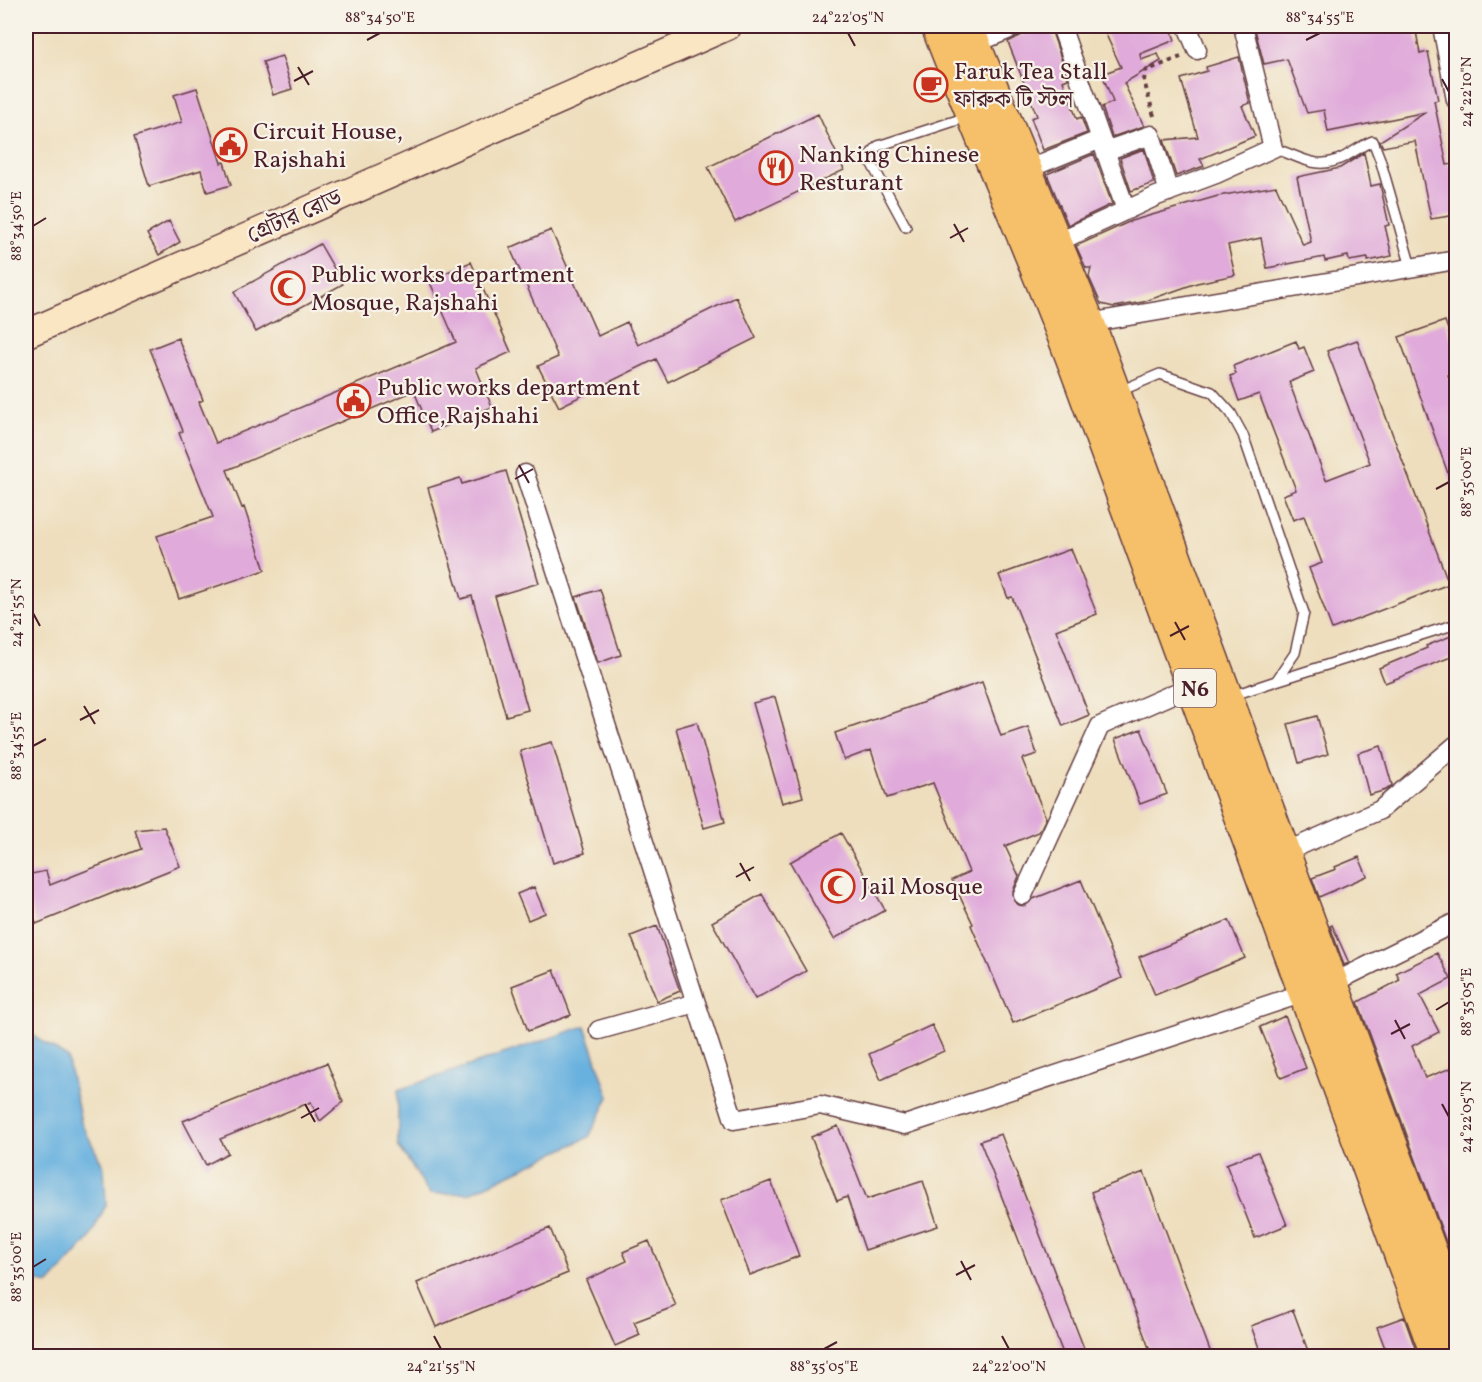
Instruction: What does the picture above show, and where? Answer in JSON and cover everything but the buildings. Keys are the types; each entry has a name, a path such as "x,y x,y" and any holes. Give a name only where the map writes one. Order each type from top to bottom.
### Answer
{"highway":[{"name":"N6","path":"938,26 972,116 1076,330 1114,393 1283,853 1318,988 1438,1356"},
{"name":"N6","path":"970,35 1055,243 1076,330 1193,685 1456,1322"}],"street":[{"name":"গ্রেটার রোড","path":"26,334 728,26"},
{"path":"970,35 1017,26"},
{"path":"1061,26 1126,210"},
{"path":"1186,26 1197,50"},
{"path":"1055,243 1126,210 1216,174 1273,148 1243,26"},
{"path":"1442,26 1456,100"},
{"path":"1025,170 1103,145 1151,135 1169,192"},
{"path":"1076,330 1456,260"},
{"path":"525,474 734,1120 820,1105 905,1125 1318,988 1456,922"},
{"path":"1023,895 1100,726 1193,685"},
{"path":"1283,853 1380,810 1456,745"},
{"path":"599,1030 696,1003"}],"lane":[{"path":"906,227 868,157 878,146 972,116"},
{"path":"1273,148 1294,154 1311,164 1328,164 1373,141 1411,267"},
{"path":"1114,393 1160,374 1212,392 1243,435 1304,613 1295,654 1276,681"},
{"path":"1227,697 1456,624"}],"path":[{"path":"1151,135 1155,119 1144,81 1145,71 1197,50"}],"water":[{"path":"585,1026 609,1097 589,1137 470,1193 430,1194 398,1145 398,1090"},
{"path":"26,1031 67,1057 81,1122 104,1168 106,1205 90,1238 49,1284 26,1279"}],"place":[{"name":"Faruk Tea Stall ফারুক টি স্টল","path":"931,85"},
{"name":"Circuit House, Rajshahi","path":"230,145"},
{"name":"Nanking Chinese Resturant","path":"776,168"},
{"name":"Public works department Mosque, Rajshahi","path":"288,288"},
{"name":"Public works department Office,Rajshahi","path":"354,401"},
{"name":"Jail Mosque","path":"838,886"}]}
